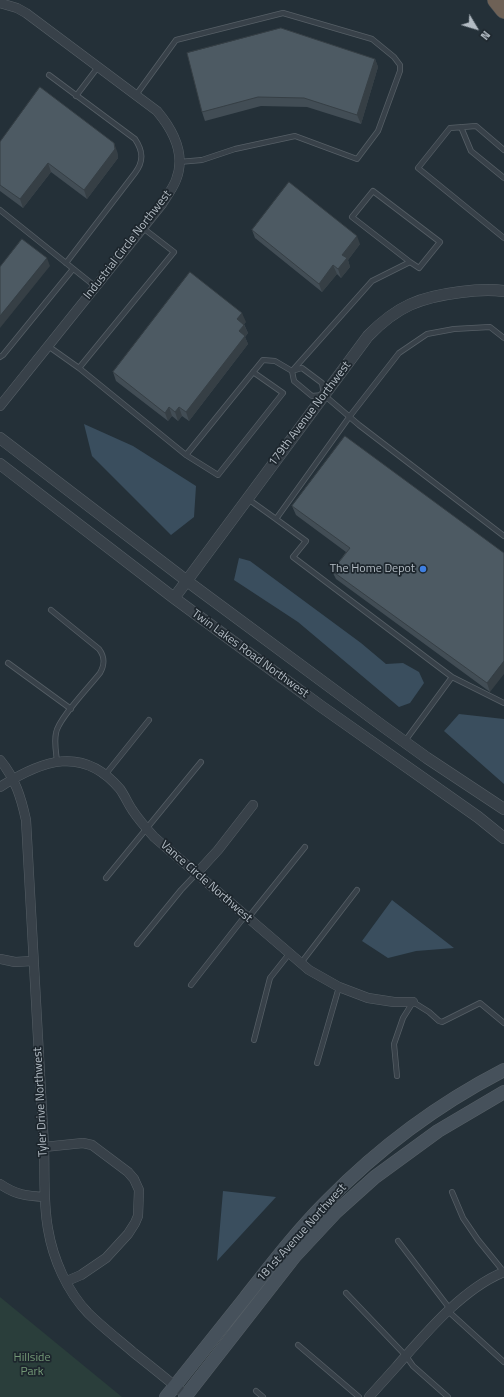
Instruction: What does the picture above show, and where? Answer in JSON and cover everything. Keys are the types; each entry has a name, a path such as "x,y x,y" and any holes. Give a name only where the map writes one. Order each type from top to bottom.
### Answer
{"highway":[{"path":"496,0 504,10"}],"main road":[{"name":"181st Avenue Northwest","path":"166,1397 285,1248 326,1202 360,1169 428,1115 483,1081 504,1070"},
{"name":"181st Avenue Northwest","path":"186,1396 295,1256 336,1212 375,1177 438,1131 486,1101 504,1092"}],"street":[{"name":"Industrial Circle Northwest","path":"0,406 171,191 177,179 179,162 177,143 165,121 157,111 26,13 3,2"},
{"name":"179th Avenue Northwest","path":"174,598 368,336 380,323 392,314 418,300 443,294 488,290 504,291"},
{"name":"Twin Lakes Road Northwest","path":"0,438 187,581 427,758 504,809"},
{"name":"Twin Lakes Road Northwest","path":"0,464 174,598 322,707 478,817 504,838"},
{"name":"Tyler Drive Northwest","path":"0,760 13,778 26,820 32,961 44,1147 45,1197 48,1228 52,1246 58,1264 67,1281 87,1311 101,1325 186,1396"},
{"name":"Vance Circle Northwest","path":"0,787 13,778 44,764 57,761 78,762 94,768 105,775 121,790 132,810 154,837 309,970 339,987 368,998 413,1002"},
{"path":"196,874 218,850 253,805"},
{"path":"0,959 15,962 32,961"},
{"path":"44,1147 83,1143 92,1145 128,1172 134,1179 139,1190 138,1216 128,1234 106,1258 81,1275 67,1281"},
{"path":"0,1184 10,1191 23,1196 45,1197"},
{"path":"369,1397 449,1310 487,1281 504,1272"}],"lane":[{"path":"136,95 176,40 284,13 372,39 394,57 400,65 400,71 378,131 357,159 295,136 235,149 202,160 179,162"},
{"path":"76,96 98,66"},
{"path":"49,75 135,139 139,145 142,159 140,166 135,173 66,263"},
{"path":"504,150 476,126 450,128 418,168 504,238"},
{"path":"461,127 471,152 504,178"},
{"path":"373,191 440,242 419,268 410,262 352,217 373,191"},
{"path":"0,210 96,287"},
{"path":"79,368 174,252 143,228"},
{"path":"292,371 372,281 410,262"},
{"path":"0,357 73,268"},
{"path":"276,519 350,416 399,353 427,334 454,329 490,327 504,338"},
{"path":"48,346 79,368 186,455 218,475 283,393 253,372"},
{"path":"186,455 263,360 275,361 292,371 302,368 322,383 324,395 373,436 504,536"},
{"path":"292,371 294,381 312,396 324,395"},
{"path":"247,499 306,541 293,557 452,677 504,703"},
{"path":"51,610 99,648 103,655 104,664 100,673 59,724 55,734 57,761"},
{"path":"8,663 71,709"},
{"path":"405,741 452,677"},
{"path":"105,775 149,720"},
{"path":"106,878 201,762"},
{"path":"191,985 305,847"},
{"path":"137,944 196,874"},
{"path":"301,963 357,890"},
{"path":"254,1040 270,978 289,954"},
{"path":"317,1063 339,987"},
{"path":"397,1076 394,1044 403,1018 413,1002 442,1022 480,1003 504,1023"},
{"path":"452,1192 463,1218 478,1240 504,1272"},
{"path":"398,1241 449,1310 504,1362"},
{"path":"346,1293 406,1356 413,1366 448,1397"},
{"path":"298,1345 359,1397"},
{"path":"256,1391 263,1397"}],"green space":[{"name":"Hillside Park","path":"0,1297 122,1397 0,1397"}],"water":[{"path":"84,424 133,446 196,486 194,517 171,535 92,456"},
{"path":"239,558 250,561 361,643 386,664 403,663 419,672 424,683 410,703 399,707 298,622 234,580"},
{"path":"459,714 504,719 504,784 444,731"},
{"path":"392,900 454,948 416,951 388,958 362,941"},
{"path":"223,1191 276,1197 217,1261"}],"building":[{"path":"281,28 375,59 357,115 304,98 258,97 202,112 187,53"},
{"path":"40,87 114,143 115,149 84,190 48,163 20,199 0,185 0,142"},
{"path":"289,182 357,236 342,255 347,258 338,269 333,265 319,284 252,230"},
{"path":"22,239 47,258 0,316 0,267"},
{"path":"190,272 242,313 237,319 244,325 239,331 245,336 186,412 179,407 175,412 169,407 165,413 113,372"},
{"name":"The Home Depot","path":"345,436 504,553 504,661 487,683 332,571 350,548 292,506"}],"place":[{"name":"The Home Depot","path":"423,569"}]}
